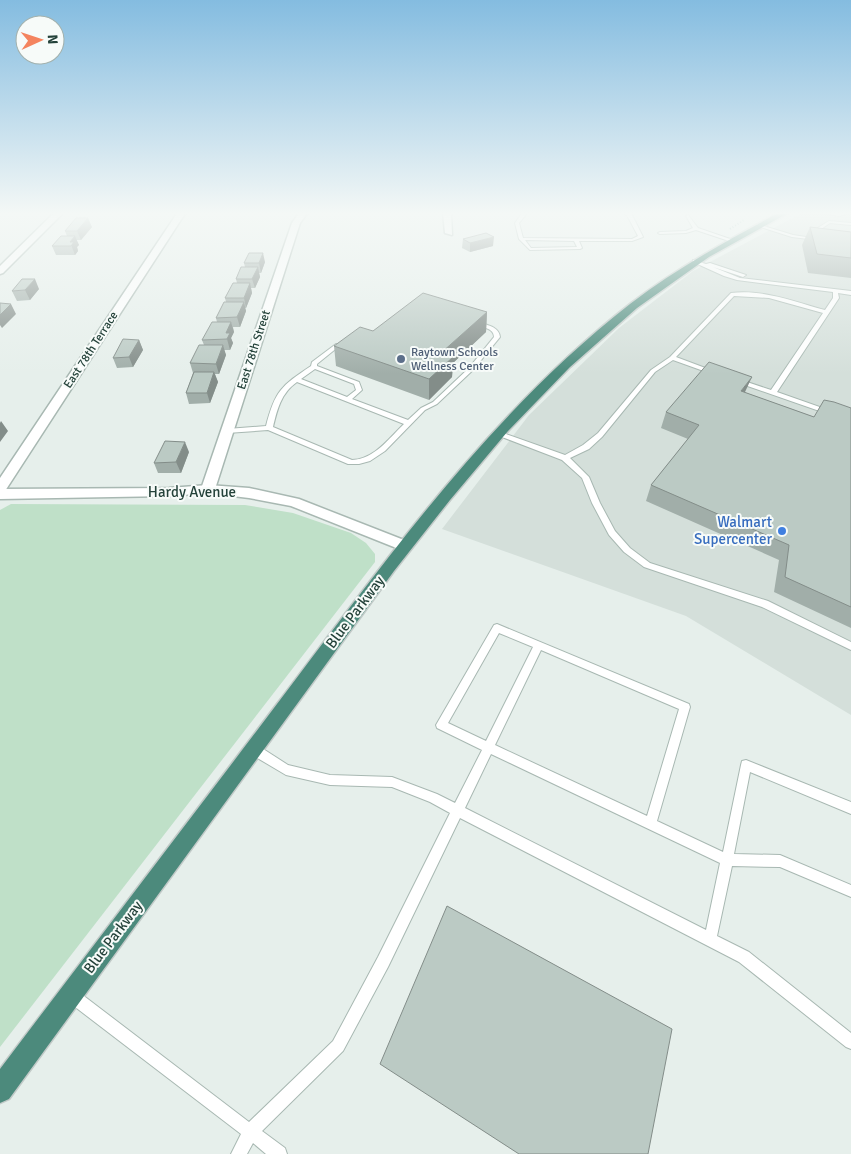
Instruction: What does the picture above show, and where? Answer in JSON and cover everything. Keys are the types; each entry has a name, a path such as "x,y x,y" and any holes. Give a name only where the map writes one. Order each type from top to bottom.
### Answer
{"highway":[{"name":"Blue Parkway","path":"0,1090 404,546 498,434 537,391 618,316 690,266"}],"street":[{"name":"East 78th Terrace","path":"0,488 146,266"},
{"name":"East 78th Street","path":"208,489 282,266"},
{"name":"Hardy Avenue","path":"0,494 169,492 208,489 249,493 294,502 404,546"}],"lane":[{"path":"704,266 726,276 851,293"},
{"path":"773,393 836,298 835,291"},
{"path":"565,458 586,447 600,434 653,370 672,358 733,294 745,293 776,298 827,312"},
{"path":"227,432 269,428 351,462 360,463 369,460 423,409 435,404 472,369 497,337 497,332 494,329 476,324"},
{"path":"269,428 277,399 286,385 314,367 314,363 336,346"},
{"path":"672,358 721,375"},
{"path":"314,367 358,383 359,390 348,399"},
{"path":"728,378 851,420"},
{"path":"296,379 409,423"},
{"path":"498,434 565,458 585,477 612,533 627,550 647,565 765,604 851,646"},
{"path":"650,824 685,707 496,628 441,725 650,824 727,860 780,861 851,891"},
{"path":"239,1154 250,1132 338,1046 383,962 456,810 539,645"},
{"path":"253,749 286,770 330,780 392,782 434,798 744,957 851,1042"},
{"path":"710,940 746,765 851,808"},
{"path":"70,995 279,1154"}],"shaded area":[{"path":"703,266 851,266 851,715 686,616 442,529 529,415 619,328 693,271"}],"green space":[{"path":"11,504 245,505 293,513 351,533 366,543 375,554 375,562 0,1047 0,510"}],"building":[{"path":"241,267 258,267 252,279 236,279"},
{"path":"22,279 35,279 25,290 12,291"},
{"path":"233,283 250,283 244,298 225,298"},
{"path":"423,293 487,312 441,353 453,357 429,379 334,346 360,327 373,331"},
{"path":"224,302 244,302 237,317 216,318"},
{"path":"0,303 11,304 0,315"},
{"path":"212,322 231,322 226,333 230,333 227,339 202,340"},
{"path":"123,339 139,340 129,357 113,358"},
{"path":"199,345 223,345 216,364 190,363"},
{"name":"Walmart Supercenter","path":"709,362 752,377 741,391 814,417 824,400 851,408 851,607 785,577 789,545 651,485 699,425 666,412"},
{"path":"194,372 214,372 207,393 186,393"},
{"path":"165,441 185,442 176,462 154,463"},
{"path":"447,906 672,1029 648,1154 519,1154 380,1064"}],"place":[{"name":"Raytown Schools Wellness Center","path":"401,359"},
{"name":"Walmart Supercenter","path":"782,531"}]}
